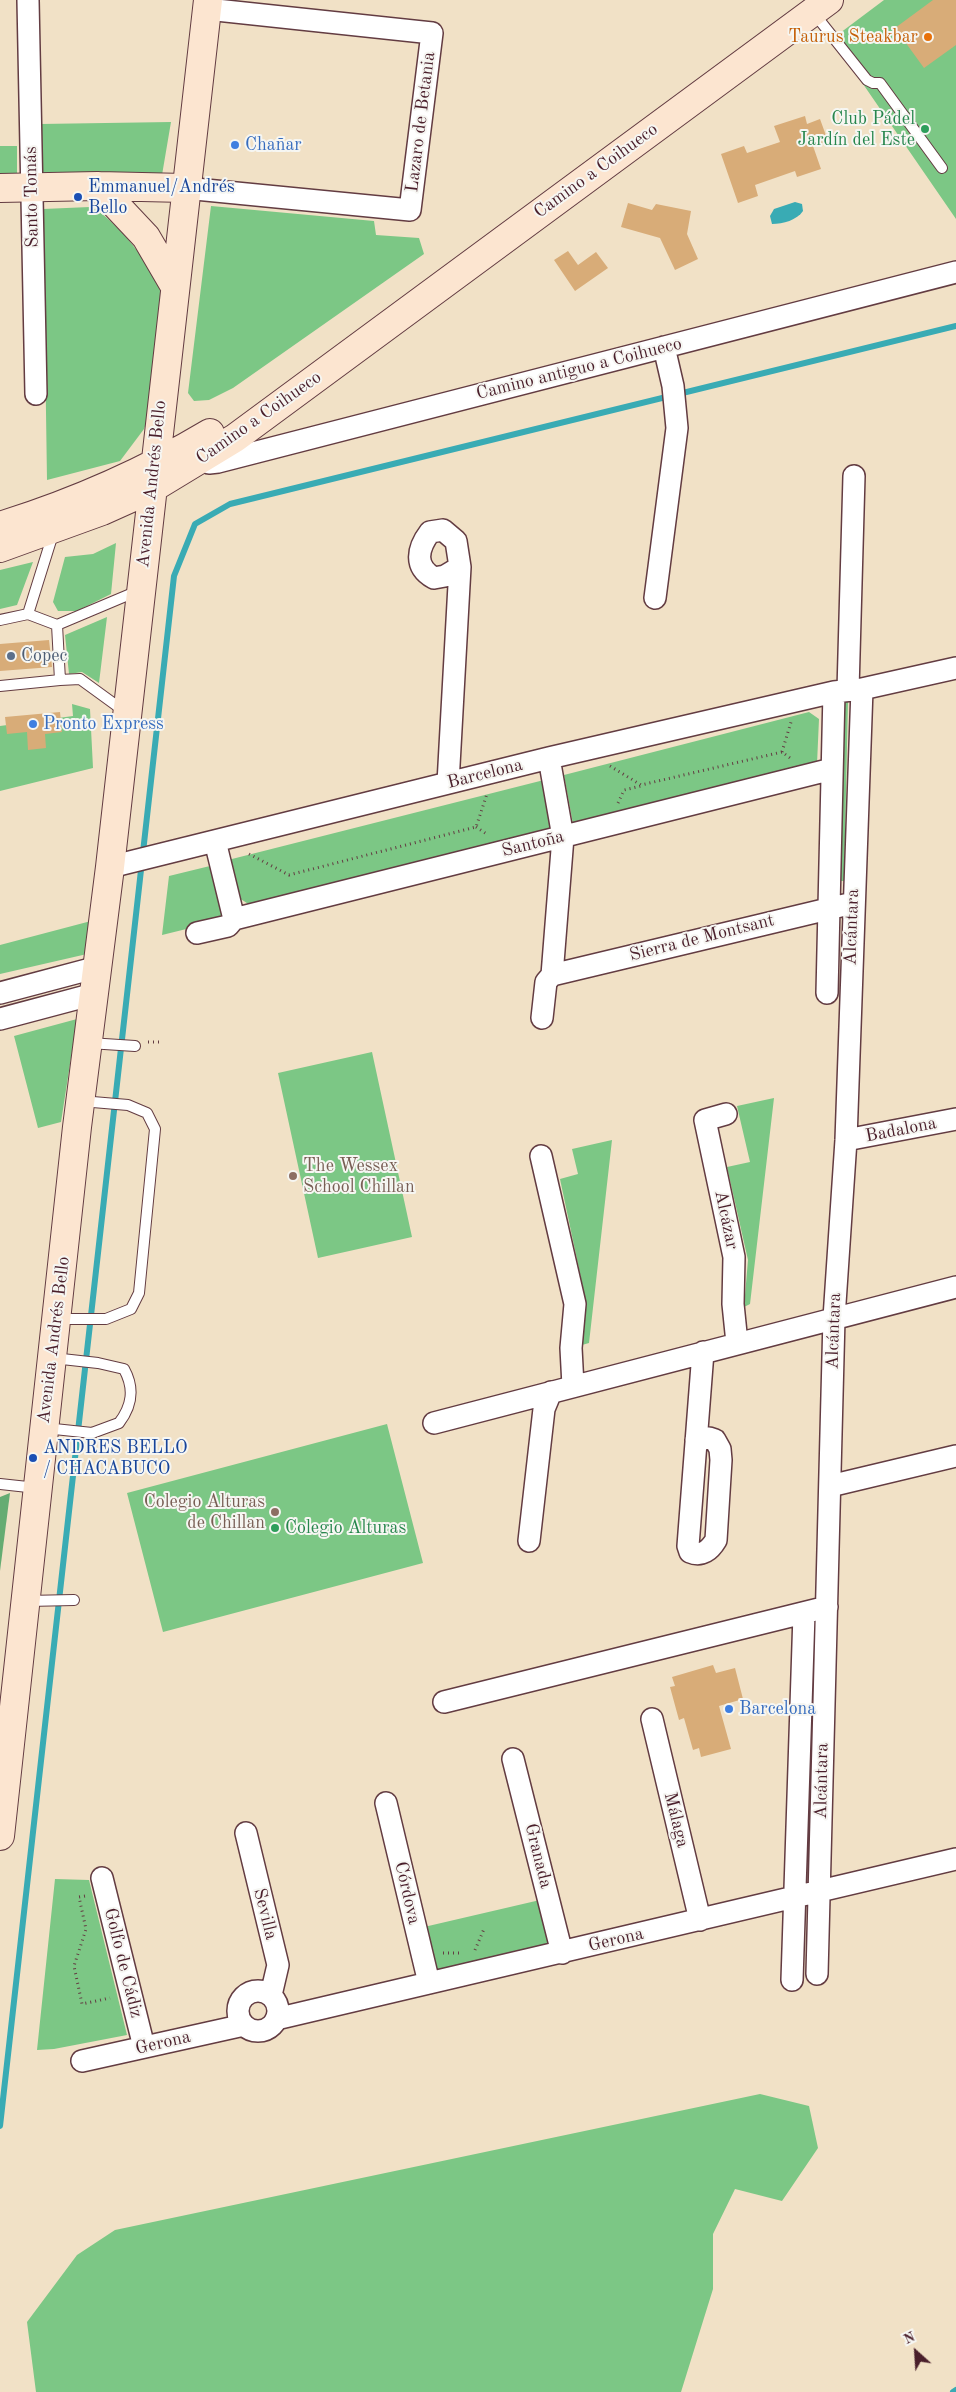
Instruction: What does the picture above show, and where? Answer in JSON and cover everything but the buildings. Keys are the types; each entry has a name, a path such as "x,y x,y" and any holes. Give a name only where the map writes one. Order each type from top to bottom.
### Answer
{"main road":[{"name":"Avenida Andrés Bello","path":"0,1836 38,1488 54,1429 65,1360 81,1101 94,994 98,967 122,864 127,714 207,4"},
{"name":"Camino a Coihueco","path":"153,478 292,397 821,6"},
{"path":"98,186 146,237 174,285"},
{"path":"0,188 98,186 185,188"},
{"path":"114,485 159,423 200,450"},
{"path":"0,526 114,485 153,478"},
{"path":"95,514 153,478"},
{"path":"0,548 95,514 137,505 142,509 148,528"}],"street":[{"name":"Santo Tomás","path":"28,0 36,394"},
{"name":"Lazaro de Betania","path":"185,188 410,210 432,33 207,4"},
{"name":"Camino antiguo a Coihueco","path":"200,450 214,463 956,272"},
{"path":"655,598 677,428 673,386 664,347"},
{"name":"Alcántara","path":"818,1974 834,1318 846,1140 853,903 848,690 854,476"},
{"path":"448,783 460,567"},
{"name":"Barcelona","path":"122,864 549,758 848,690 956,668"},
{"name":"Alcántara","path":"827,993 832,769 848,690"},
{"path":"542,1018 546,982 552,975 563,836 549,758"},
{"name":"Santoña","path":"197,933 228,926 234,919 832,769"},
{"path":"215,841 234,919"},
{"name":"Sierra de Montsant","path":"552,975 853,903"},
{"path":"0,993 98,967"},
{"path":"0,1019 94,994"},
{"name":"Alcázar","path":"726,1114 705,1120 734,1257 734,1304 737,1343"},
{"name":"Badalona","path":"846,1140 956,1119"},
{"path":"541,1156 575,1304 571,1348 574,1386"},
{"path":"434,1423 956,1287"},
{"path":"696,1440 703,1352"},
{"path":"529,1541 544,1409 551,1392"},
{"path":"830,1486 956,1456"},
{"path":"444,1702 827,1607"},
{"name":"Alcántara","path":"792,1980 804,1614"},
{"name":"Málaga","path":"652,1719 700,1920"},
{"name":"Granada","path":"514,1759 562,1953"},
{"name":"Córdova","path":"386,1803 428,1984"},
{"name":"Sevilla","path":"246,1833 278,1965 270,1995"},
{"name":"Gerona","path":"82,2061 244,2025 255,2030 262,2030 273,2024 276,2019 820,1893 956,1859"},
{"name":"Golfo de Cádiz","path":"103,1885 144,2047"},
{"path":"244,2025 238,2013 238,2006 245,1995 258,1991 270,1995 277,2003 276,2019"}],"lane":[{"path":"821,6 867,80 873,84 880,82 942,168"},
{"path":"28,614 54,529"},
{"path":"0,620 28,614 57,625 140,590"},
{"path":"57,625 60,680"},
{"path":"0,686 80,679 127,714"},
{"path":"88,1043 136,1046"},
{"path":"68,1320 106,1319 131,1309 138,1298 155,1129 147,1113 128,1105 81,1101"},
{"path":"54,1429 92,1433 119,1423 130,1405 131,1385 124,1369 98,1363 65,1360"},
{"path":"0,1484 38,1488"},
{"path":"26,1601 74,1600"}],"path":[{"path":"782,752 793,713"},
{"path":"604,761 641,786 782,752 812,774"},
{"path":"246,852 289,875 298,873 476,827 488,790"},
{"path":"103,1885 79,1897 86,1929 74,1966 82,2004 130,1993"},
{"path":"473,1953 484,1929"}],"green space":[{"name":"Club Pádel Jardín del Este","path":"884,0 956,0 956,219 832,39"},
{"path":"171,122 162,175 40,173 40,124"},
{"path":"0,146 17,146 17,174 0,174"},
{"path":"211,206 374,221 376,235 419,238 424,254 233,388 209,400 194,401 188,393"},
{"path":"90,207 99,212 120,230 140,254 160,289 161,303 153,404 144,429 120,461 47,480 43,209"},
{"path":"116,543 111,594 77,611 58,611 53,602 65,557 93,554"},
{"path":"33,562 17,605 0,609 0,570"},
{"path":"107,617 99,683 82,672 69,674 65,635"},
{"path":"842,701 848,702 844,881 837,881"},
{"path":"72,704 90,709 93,768 0,791 0,726 73,716"},
{"path":"809,712 819,719 817,764 573,824 564,775"},
{"path":"544,780 552,831 250,905 236,896 228,860"},
{"path":"214,865 227,919 162,935 169,876"},
{"path":"91,921 87,954 0,974 0,945"},
{"path":"77,1019 61,1122 38,1128 14,1036"},
{"path":"372,1052 412,1237 318,1258 278,1073"},
{"path":"774,1098 750,1304 744,1307 748,1260 727,1167 750,1162 737,1106"},
{"path":"612,1140 589,1343 582,1345 586,1302 560,1179 578,1174 572,1149"},
{"name":"Colegio Alturas","path":"387,1424 423,1563 163,1632 127,1493"},
{"path":"10,1493 0,1571 0,1497"},
{"path":"55,1879 89,1880 127,2035 54,2049 37,2050"},
{"path":"540,1900 550,1946 434,1972 424,1927"},
{"path":"760,2094 809,2106 818,2148 782,2201 735,2189 713,2234 713,2289 681,2392 36,2392 27,2322 77,2255 115,2230"}],"water":[{"path":"795,202 802,204 803,211 797,217 789,221 772,224 770,216 774,209"}],"waterway":[{"path":"0,2126 174,576 195,524 230,504 956,326"}],"place":[{"name":"Taurus Steakbar","path":"928,37"},
{"name":"Club Pádel Jardín del Este","path":"925,129"},
{"name":"Chañar","path":"235,145"},
{"name":"Emmanuel/Andrés Bello","path":"78,197"},
{"name":"Copec","path":"11,656"},
{"name":"Pronto Express","path":"33,724"},
{"name":"The Wessex School Chillan","path":"293,1176"},
{"name":"ANDRES BELLO / CHACABUCO","path":"33,1458"},
{"name":"Colegio Alturas de Chillan","path":"275,1512"},
{"name":"Colegio Alturas","path":"275,1528"},
{"name":"Barcelona","path":"729,1709"}]}
